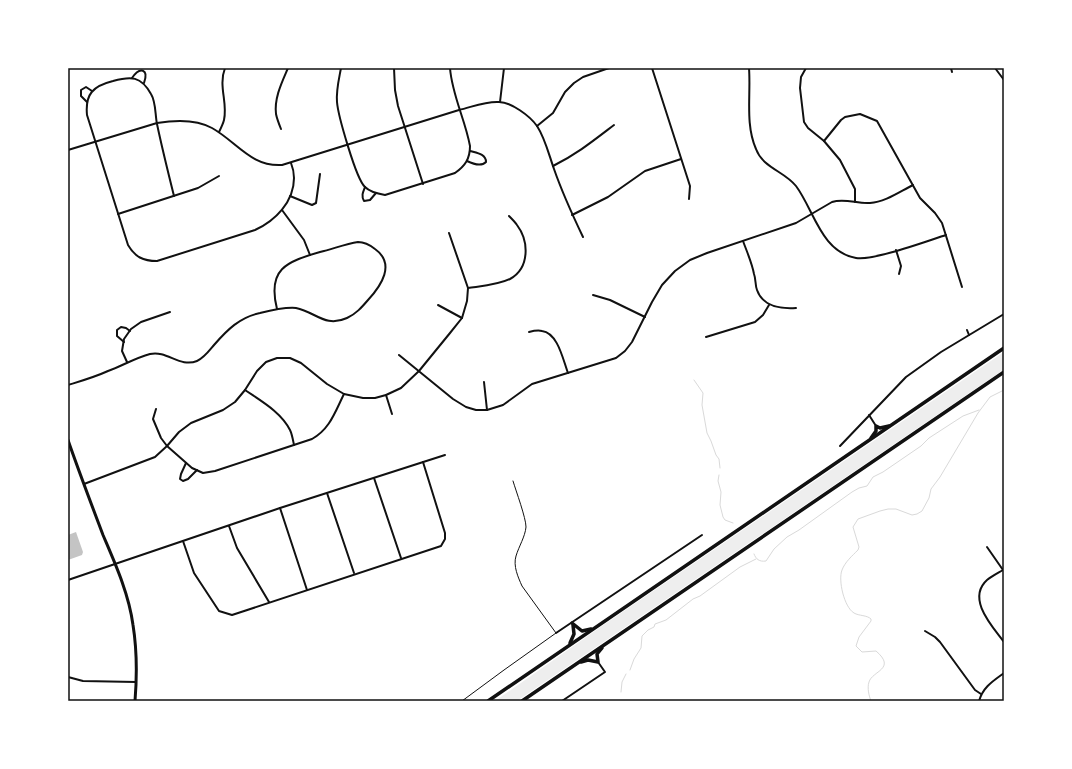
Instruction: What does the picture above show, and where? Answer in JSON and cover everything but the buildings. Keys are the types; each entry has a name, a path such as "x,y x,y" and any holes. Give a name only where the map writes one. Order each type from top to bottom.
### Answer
{"highway":[{"path":"488,701 1004,348"},
{"path":"522,701 1004,372"},
{"path":"869,440 876,431 876,426 880,428 891,426"},
{"path":"572,624 582,631 593,629"},
{"path":"569,645 574,634 572,624"},
{"path":"578,663 588,660 598,662 597,654 603,646"}],"main road":[{"path":"68,440 115,564 133,624 136,649 135,701"}],"street":[{"path":"219,132 225,116 222,84 225,68"},
{"path":"281,129 276,114 276,106 278,95 288,68"},
{"path":"341,68 337,89 338,111 359,177 365,187 376,193 385,195 455,173 463,167 467,161 470,151 469,138 454,93 450,68"},
{"path":"394,68 395,90 404,127 422,184"},
{"path":"500,102 504,68"},
{"path":"537,126 552,113 565,92 583,77 600,70 610,68"},
{"path":"652,68 690,186 690,199"},
{"path":"749,68 750,123 756,150 762,159 772,169 787,178 796,186 830,244 835,249 845,255 857,259 872,258 946,235"},
{"path":"806,68 801,77 800,88 804,122 808,128 824,141 840,160 855,189 855,202"},
{"path":"951,68 952,72"},
{"path":"995,68 1004,80"},
{"path":"132,78 136,72 140,70 144,71 146,76 144,83"},
{"path":"174,196 152,96 144,83 126,77 102,84 92,91 87,102 87,115 128,245 138,258 157,261 255,230 272,221 282,210 294,185 292,163"},
{"path":"87,102 81,96 82,90 86,87 92,91"},
{"path":"68,150 157,123 187,121 211,127 261,163 271,166 292,163 485,103 500,102 516,108 528,116 537,126 572,215 583,237"},
{"path":"824,141 845,117 855,114 868,116 877,121 920,198 935,213 942,223 962,287"},
{"path":"553,166 584,149 614,125"},
{"path":"467,161 479,165 486,162 484,155 470,151"},
{"path":"572,215 608,197 645,171 681,159"},
{"path":"290,196 312,205 316,203 320,174"},
{"path":"118,214 198,188 219,176"},
{"path":"399,355 453,400 466,407 476,410 487,410 503,406 532,384 616,358 625,351 632,342 662,285 675,271 690,260 796,223 832,202 839,200 870,203 885,199 913,185"},
{"path":"365,187 362,194 364,201 370,200 376,193"},
{"path":"282,210 304,240 310,255"},
{"path":"468,288 503,282 512,278 523,266 526,247 518,225 509,216"},
{"path":"84,484 155,457 168,446 178,432 191,423 223,410 235,402 245,390 257,371 266,362 277,358 290,358 301,363 327,384 344,394 364,398 386,395 401,388 419,371 462,318 467,301 468,288 448,233"},
{"path":"743,241 755,274 757,289 762,298 769,305 784,309 796,308"},
{"path":"68,386 109,371 127,362 152,354 162,354 183,363 197,361 204,358 226,331 239,321 258,313 277,309 298,308 324,320 340,321 352,316 380,287 384,279 384,260 379,252 369,245 361,242 350,243 298,259 288,264 281,270 275,280 274,288 277,309"},
{"path":"896,250 901,266 899,274"},
{"path":"593,295 610,300 644,317"},
{"path":"438,305 462,318"},
{"path":"706,338 755,322 763,315 769,305"},
{"path":"127,362 122,351 124,342 130,331 141,322 170,312"},
{"path":"840,446 911,373 941,352 1004,314"},
{"path":"124,342 117,336 118,330 121,327 130,331"},
{"path":"967,330 969,335"},
{"path":"529,332 543,331 551,336 558,346 568,373"},
{"path":"484,382 487,410"},
{"path":"245,390 275,411 290,430 294,445"},
{"path":"156,409 153,419 161,438 192,468 203,473 215,471 320,435 328,426 344,394"},
{"path":"386,395 392,414"},
{"path":"869,415 876,426"},
{"path":"68,580 280,508 445,455"},
{"path":"183,541 194,573 219,611 232,615 441,546 445,539 446,533 422,462"},
{"path":"186,463 180,479 183,481 188,479 197,470"},
{"path":"374,478 401,558"},
{"path":"327,493 354,574"},
{"path":"280,508 307,590"},
{"path":"229,526 237,548 269,602"},
{"path":"556,633 572,624 702,535"},
{"path":"987,547 1003,570 986,581 981,588 979,598 981,608 1004,642"},
{"path":"925,632 935,637 940,642 975,690 981,694"},
{"path":"563,701 605,672 598,662"},
{"path":"979,701 981,694 988,684 1004,673"},
{"path":"68,677 83,682 136,682"}],"lane":[{"path":"462,701 556,633 518,579 516,557 524,538 526,525 513,481"}],"shaded area":[{"path":"1004,352 1003,370 517,701 495,701 602,626"}],"waterway":[{"path":"694,380 703,393 702,405 707,433 719,459 720,468"},
{"path":"871,701 868,684 871,678 882,669 884,662 882,657 876,651 862,652 856,646 859,637 871,619 856,614 850,610 841,586 841,574 843,567 859,547 853,527 858,519 888,509 896,509 912,515 922,511 929,498 931,489 940,477 978,413 990,397 1004,390"},
{"path":"754,554 758,560 766,561 774,549 787,537 852,492 867,486 873,477 883,472 921,446 929,438 963,416 979,410"},
{"path":"719,475 718,481 721,492 720,505 723,517 725,520 733,523"},
{"path":"630,670 634,659 641,648 642,636 648,630 654,627 655,624 666,620 693,599 700,596 740,567 756,559"},
{"path":"621,692 622,682 626,674"}]}
